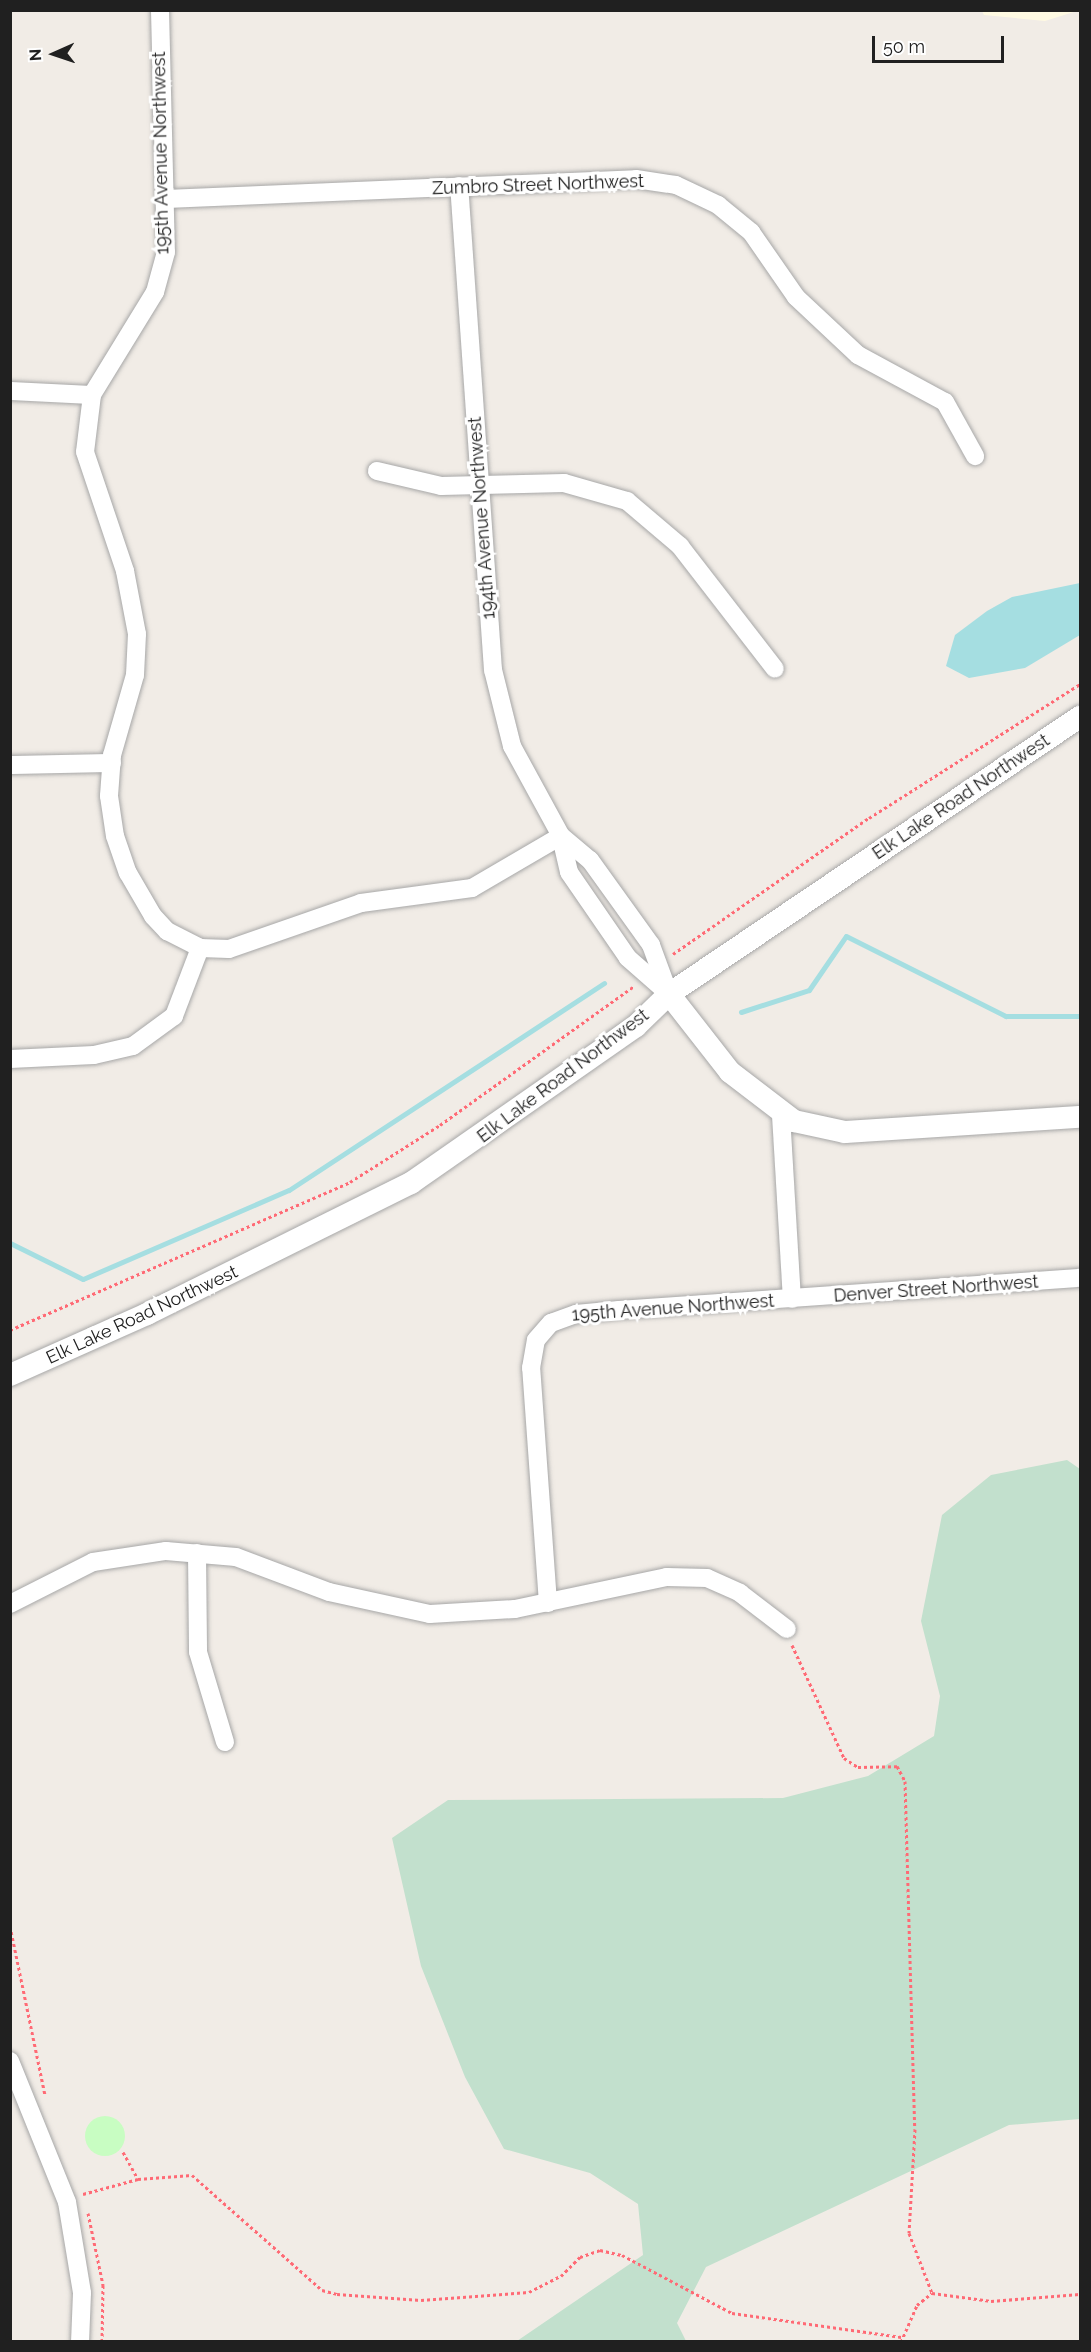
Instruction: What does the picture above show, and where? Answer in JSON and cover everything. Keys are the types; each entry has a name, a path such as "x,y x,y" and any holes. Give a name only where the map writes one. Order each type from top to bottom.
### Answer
{"street":[{"name":"195th Avenue Northwest","path":"160,10 158,73 166,199 166,252 155,292 92,395 85,433 88,470 125,572 137,634 135,675 112,763 111,816 128,873 160,924 200,948"},
{"name":"Zumbro Street Northwest","path":"166,199 636,179 676,185 718,205 751,232 796,297 824,326 858,355 945,402 975,456"},
{"name":"194th Avenue Northwest","path":"459,186 480,486 500,707 512,746 561,836 569,872 628,958 653,970"},
{"path":"10,391 92,395"},
{"path":"377,471 441,486 564,483 627,501 680,546 775,669"},
{"name":"Elk Lake Road Northwest","path":"10,1375 158,1309 411,1183 636,1026 669,994 1080,717"},
{"path":"10,765 112,763"},
{"name":"194th Avenue Northwest","path":"561,836 590,860 651,945 653,970 669,994"},
{"path":"10,1059 94,1055 133,1046 174,1016 200,948 229,949 361,903 472,888 561,836"},
{"path":"669,994 730,1072 782,1115 845,1132 1080,1117"},
{"name":"195th Avenue Northwest","path":"548,1603 531,1389 532,1352 542,1331 576,1314 792,1299 782,1115"},
{"name":"Denver Street Northwest","path":"792,1299 1080,1278"},
{"path":"10,1604 93,1562 142,1553 197,1553 236,1557 329,1592 430,1614 482,1614 688,1575 724,1584 787,1629"},
{"path":"197,1553 198,1653 225,1742"},
{"path":"10,2061 67,2202 82,2293 80,2342"}],"path":[{"path":"10,1330 350,1182 441,1125 653,970 869,818 1080,684"},
{"path":"787,1629 844,1758 858,1767 897,1766 905,1781 915,2128 909,2232 932,2293"},
{"path":"123,2152 138,2179"},
{"path":"83,2194 138,2179 192,2175 322,2290 337,2294 421,2300 529,2292 561,2276 580,2257 600,2250 622,2255 732,2313 901,2337"},
{"path":"901,2342 901,2337 917,2305 932,2293 991,2301 1080,2294"}],"shaded area":[{"path":"1080,10 1045,21 984,15 982,11"}],"green space":[{"path":"1067,1460 1080,1469 1080,2119 1009,2125 706,2267 677,2323 686,2341 517,2341 643,2255 638,2204 590,2173 504,2149 465,2077 421,1966 392,1838 448,1800 783,1798 868,1776 934,1736 940,1696 921,1621 942,1515 991,1475"},
{"path":"105,2116 113,2117 119,2122 124,2128 124,2144 119,2150 113,2155 105,2156 97,2155 91,2150 86,2144 85,2136 86,2128 91,2122 97,2117"}],"water":[{"path":"1080,583 1080,635 1025,668 969,678 946,666 955,635 987,611 1012,597"}],"waterway":[{"path":"741,1012 809,990 846,936 1006,1016 1080,1016"},
{"path":"10,1243 83,1279 289,1190 604,983"}]}
